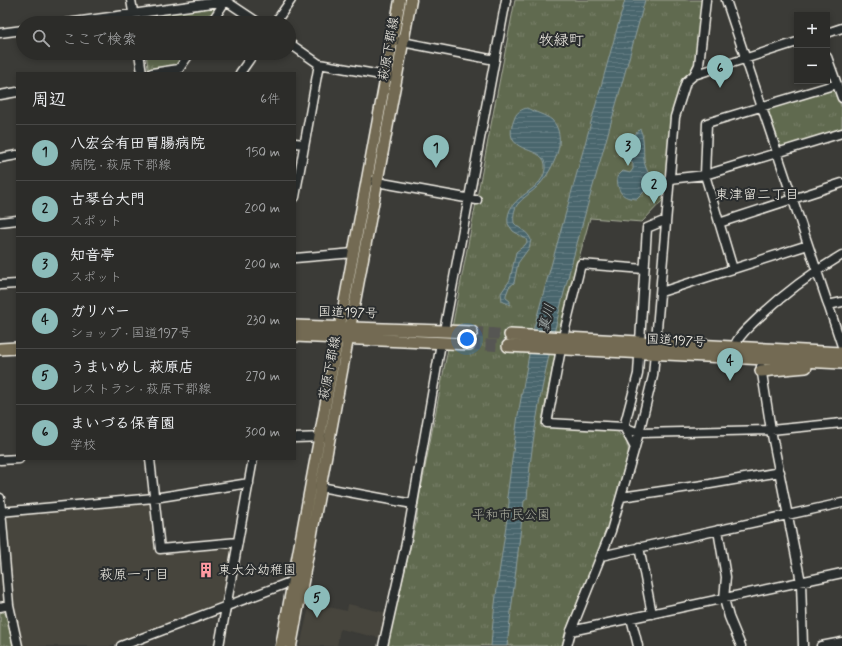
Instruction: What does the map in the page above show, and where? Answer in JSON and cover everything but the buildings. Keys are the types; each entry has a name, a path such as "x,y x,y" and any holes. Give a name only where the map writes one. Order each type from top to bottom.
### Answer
{"highway":[{"name":"国道197号","path":"296,326 472,332"},
{"name":"国道197号","path":"510,334 640,342 655,348 760,354 842,363"},
{"name":"国道197号","path":"296,336 469,344"},
{"name":"国道197号","path":"508,346 639,353 655,348 734,347 760,354 842,353"},
{"path":"0,349 16,348"},
{"path":"0,357 16,355"},
{"path":"761,371 842,363"}],"main road":[{"name":"萩原下郡線","path":"345,327 354,253 397,78 400,0"},
{"name":"萩原下郡線","path":"281,646 298,582 316,487 372,182 386,76 411,0"},
{"name":"萩原下郡線","path":"291,646 298,582"}],"street":[{"path":"131,0 134,16"},
{"path":"215,16 226,0"},
{"path":"113,16 226,0 249,16"},
{"path":"280,16 291,0"},
{"path":"444,331 473,200 506,0"},
{"path":"567,646 571,631 611,531 639,434 653,376 675,117 686,82 694,75 699,65 706,0"},
{"path":"727,0 842,346"},
{"path":"830,32 842,28"},
{"path":"0,33 16,31"},
{"path":"398,41 495,60"},
{"path":"694,75 794,43"},
{"path":"296,48 319,64 397,78"},
{"path":"140,60 142,72"},
{"path":"158,72 178,69 185,60"},
{"path":"241,72 249,60"},
{"path":"296,191 319,64"},
{"path":"830,65 842,98"},
{"path":"733,269 705,176 707,123 837,84"},
{"path":"0,95 16,92"},
{"path":"669,178 705,176 842,133"},
{"path":"296,143 304,144"},
{"path":"0,158 16,155"},
{"path":"372,182 473,200"},
{"path":"719,223 842,183"},
{"path":"0,222 16,220"},
{"path":"635,448 624,427 638,374 647,228 666,220"},
{"path":"661,292 808,245"},
{"path":"296,258 354,253"},
{"path":"734,347 737,339 770,306 817,270 842,255"},
{"path":"559,337 582,264 644,269"},
{"path":"0,285 16,284"},
{"path":"828,305 842,302"},
{"path":"383,646 406,543 441,343"},
{"path":"556,349 547,423 624,427 639,434 771,430 842,423"},
{"path":"760,354 761,371 771,430 801,582 803,646"},
{"path":"296,438 325,437"},
{"path":"0,460 16,459"},
{"path":"150,460 160,549 238,542"},
{"path":"219,646 253,460"},
{"path":"621,497 780,472"},
{"path":"1,512 154,498 249,483"},
{"path":"316,487 413,504"},
{"path":"0,498 9,605 18,646"},
{"path":"601,556 842,503"},
{"path":"718,530 726,577 724,598 729,617 741,646"},
{"path":"639,547 652,614"},
{"path":"571,631 842,573"},
{"path":"121,646 226,606 298,582"},
{"path":"0,607 9,605"},
{"path":"631,618 638,646"},
{"path":"821,646 842,642"}],"shaded area":[{"path":"152,503 157,553 234,546 224,601 222,604 109,646 23,646 14,603 6,517 8,515"},
{"path":"310,603 347,611 348,604 386,613 380,638 340,629 337,646 300,646"}],"green space":[{"name":"平和市民公園","path":"515,0 702,0 696,59 689,74 680,85 665,198 642,222 590,218 561,323 541,427 616,430 627,443 628,454 607,529 567,628 562,646 387,646 416,523 419,499"},
{"path":"215,7 216,10 212,16 150,16"},
{"path":"147,60 182,60 176,66 151,70 148,68"},
{"path":"831,88 835,89 842,109 842,130 784,148 780,145 768,110 770,107"},
{"path":"3,612 6,614 13,646 0,646 0,613"}],"water":[{"name":"裏川","path":"625,0 645,0 577,243 558,315 542,388 527,499 524,501 507,646 491,646 496,592 509,503 509,499 507,497 518,415 534,327"},
{"path":"527,108 552,120 557,127 559,144 554,162 545,178 519,202 515,209 514,223 530,237 531,240 529,248 518,263 514,283 509,287 506,295 506,298 510,301 510,305 502,301 501,293 510,280 516,252 527,242 526,239 513,231 508,224 509,214 519,199 534,188 540,181 544,174 545,164 542,158 537,154 522,148 516,144 512,138 511,129 516,115 523,109"},
{"path":"640,129 643,138 645,165 653,183 637,199 624,196 621,193 618,187 617,177 623,171 630,173 633,169 633,164 622,151 625,145"}],"tunnel":[{"path":"472,332 510,335"},
{"path":"469,344 508,346"}],"place":[{"name":"まいづる保育園","path":"720,88"},
{"name":"知音亭","path":"628,166"},
{"name":"八宏会有田胃腸病院","path":"436,168"},
{"name":"古琴台大門","path":"654,204"},
{"name":"ガリバー","path":"730,381"},
{"name":"東大分幼稚園","path":"206,570"},
{"name":"うまいめし 萩原店","path":"317,618"}],"district":[{"name":"牧緑町","path":"561,41"},
{"name":"東津留二丁目","path":"757,195"},
{"name":"萩原一丁目","path":"134,575"}]}
